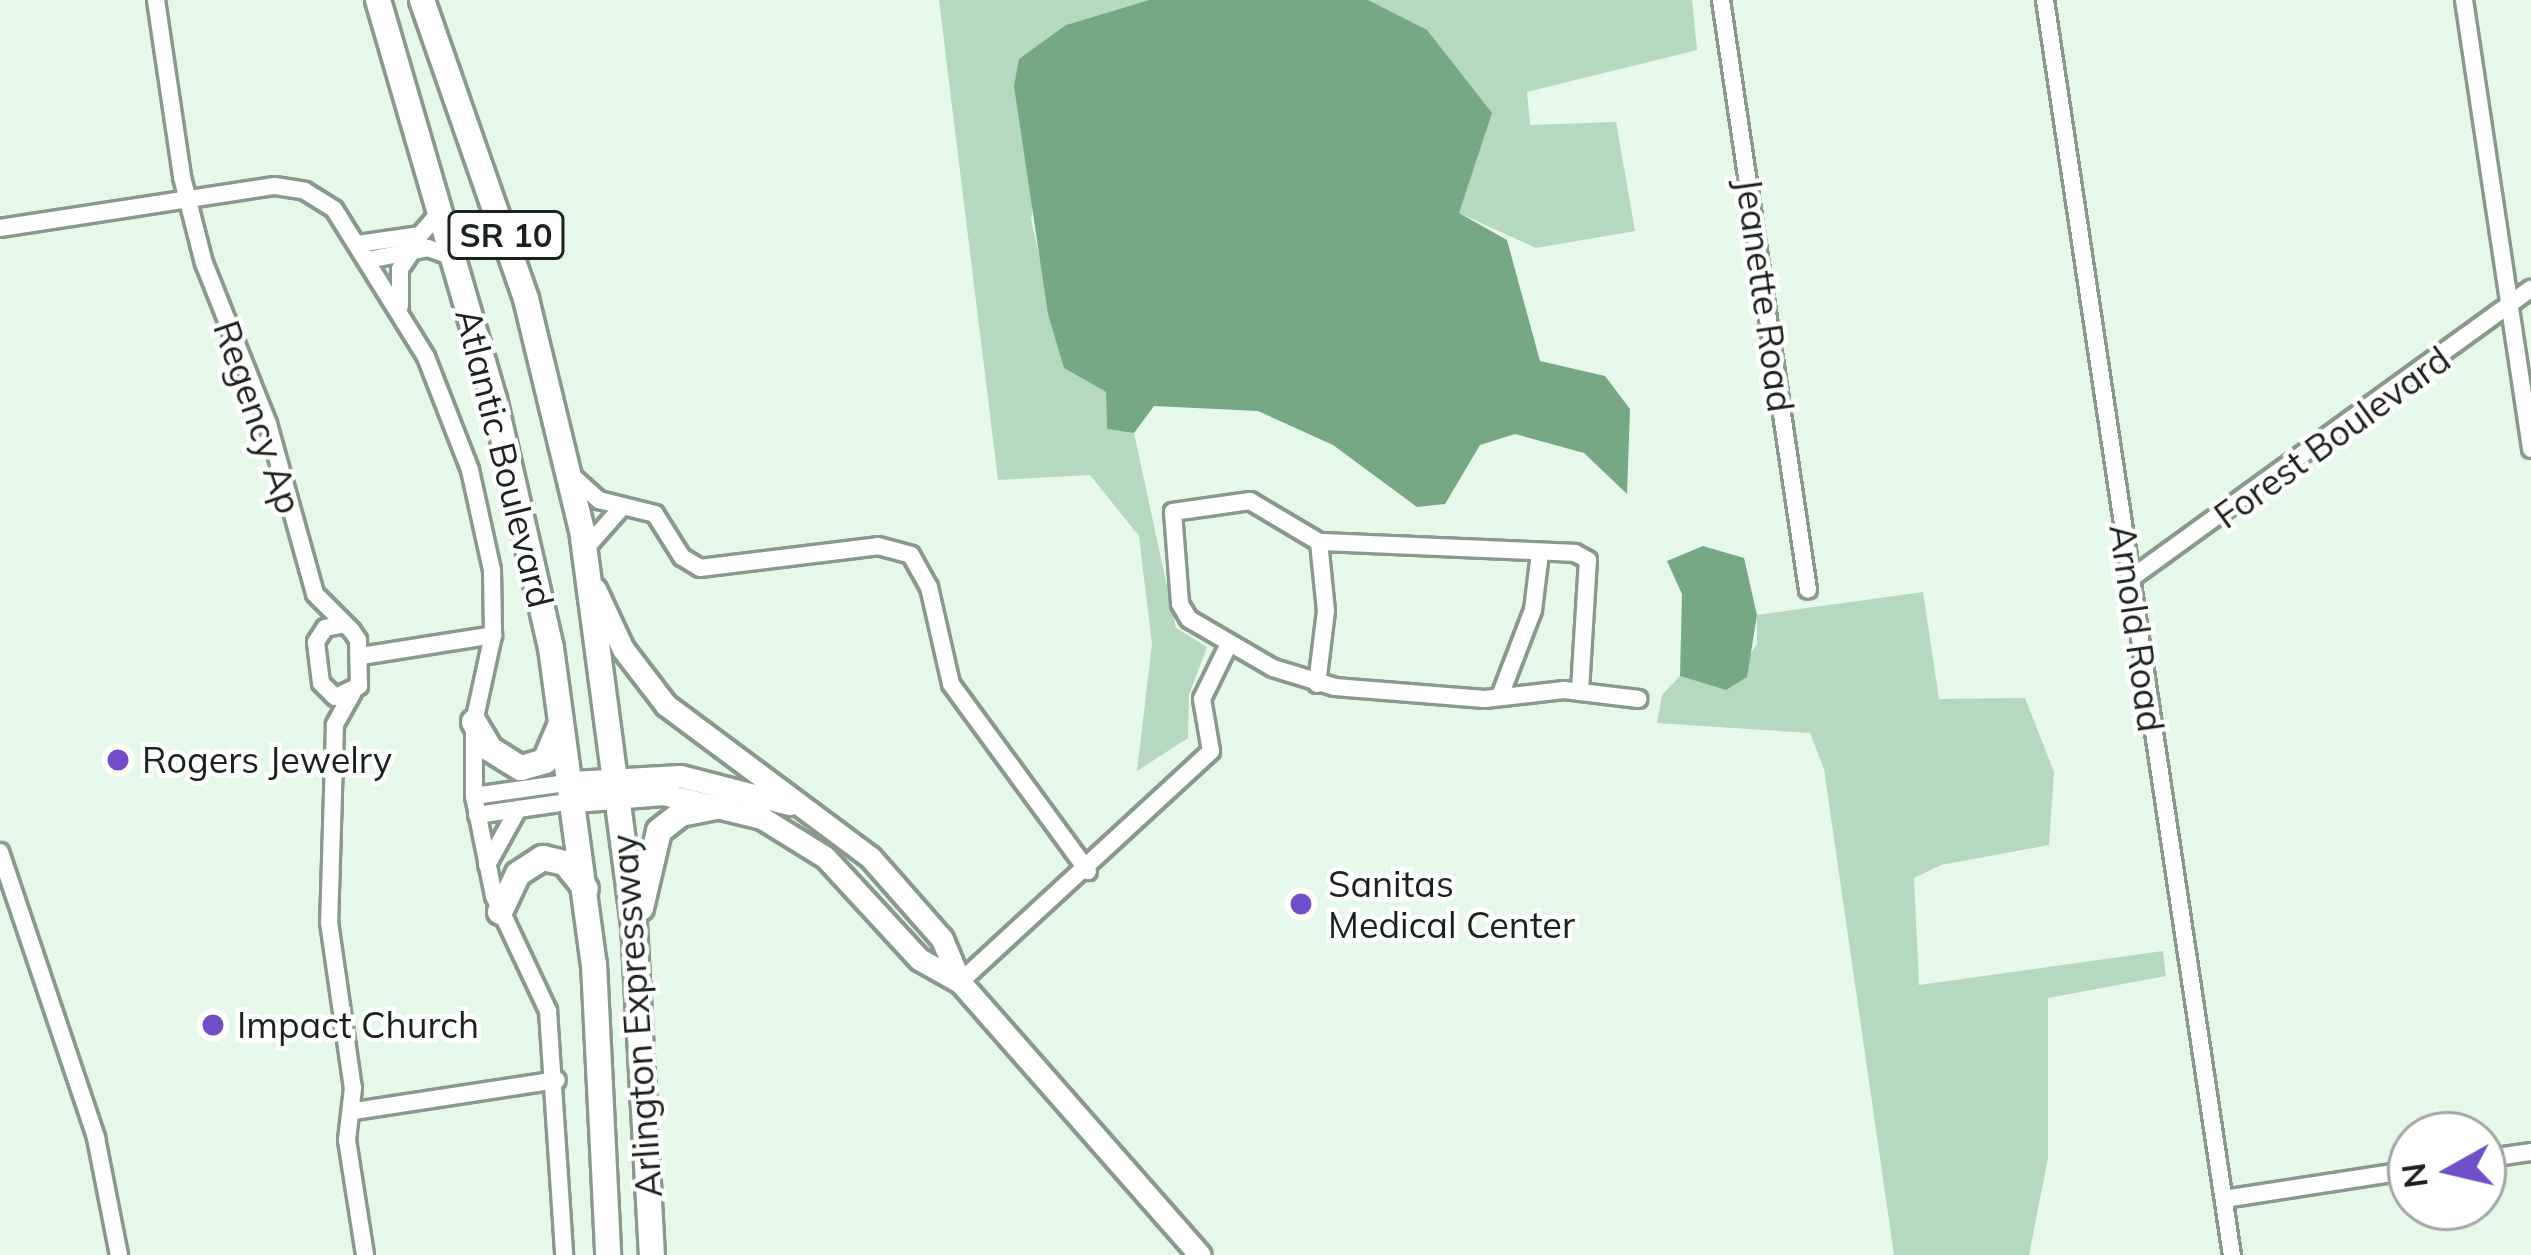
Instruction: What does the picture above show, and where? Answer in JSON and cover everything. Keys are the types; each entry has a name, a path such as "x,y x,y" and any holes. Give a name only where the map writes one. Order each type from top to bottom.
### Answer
{"highway":[{"name":"Atlantic Boulevard","path":"378,0 454,257 524,520 574,792"},
{"name":"Atlantic Boulevard","path":"422,0 517,269 571,475 618,786"},
{"path":"474,722 490,749 520,767 545,761 562,717"},
{"name":"Arlington Expressway","path":"618,786 636,952 652,1255"},
{"name":"Arlington Expressway","path":"574,792 586,890 608,1255"},
{"path":"636,952 659,831 681,814 726,805"},
{"path":"500,912 518,874 543,858 565,863 586,890"}],"main road":[{"name":"Atlantic Boulevard","path":"585,549 610,625 656,694 713,745 823,817 941,939 960,982 1201,1255"},
{"path":"618,786 718,783 823,817"},
{"name":"Atlantic Boulevard","path":"574,792 618,786 726,805 816,850 919,959 960,982"}],"street":[{"name":"Regency Ap","path":"156,0 187,200 268,424 316,595 345,624 361,656"},
{"name":"Jeanette Road","path":"1720,0 1808,590"},
{"name":"Arnold Road","path":"2045,0 2233,1255"},
{"path":"2464,0 2531,449"},
{"path":"0,227 275,186 305,190 334,209 401,313 445,398 470,470 492,570 493,635 474,722 474,796 500,912 548,1011 557,1080 564,1255"},
{"path":"363,252 420,235 440,212"},
{"path":"363,252 412,251 454,257"},
{"path":"401,313 400,269 412,251"},
{"name":"Forest Boulevard","path":"2130,579 2531,289"},
{"path":"571,475 599,500 655,514 682,557 700,568 878,546 911,555 929,587 951,684 1088,871"},
{"path":"1580,690 1588,560 1540,553 1318,542 1263,503 1202,502 1173,512 1180,604 1228,646 1317,684 1500,696 1580,690 1639,699"},
{"path":"585,549 623,506"},
{"path":"1317,684 1326,611 1318,542"},
{"path":"1500,696 1539,588 1540,553"},
{"path":"316,595 320,634 316,667 335,725 329,922 355,1111 347,1140 365,1255"},
{"path":"320,634 345,624"},
{"path":"335,725 353,692 361,656 493,635"},
{"path":"960,982 1088,871 1211,751 1202,699 1228,646"},
{"path":"326,690 353,692"},
{"path":"474,796 574,792"},
{"path":"477,815 518,809 574,792"},
{"path":"487,866 518,809"},
{"path":"0,852 95,1138 119,1255"},
{"path":"355,1111 557,1080"},
{"path":"2224,1198 2387,1174"}],"shaded area":[{"path":"939,0 1149,0 1066,25 1031,219 1064,368 1106,392 1107,429 1134,433 1176,628 1207,647 1189,695 1188,738 1137,771 1152,644 1139,536 1090,475 998,480"},
{"path":"1149,0 1368,0 1427,30 1492,113 1459,213 1507,240 1540,361 1605,376 1630,409 1627,494 1584,453 1515,434 1480,445 1445,504 1417,507 1333,445 1258,411 1154,406 1134,433 1107,429 1106,392 1064,368 1048,314 1014,86 1019,59 1066,25"},
{"path":"1368,0 1692,0 1697,50 1527,92 1530,125 1616,122 1635,231 1536,248 1459,213"},
{"path":"1703,546 1744,558 1757,615 1747,677 1726,690 1680,676 1682,594 1667,561"},
{"path":"1923,592 1939,699 2025,698 2054,772 2049,845 1941,865 1914,878 1919,985 2163,951 2166,976 2048,998 2048,1158 2029,1255 1894,1255 1824,769 1810,733 1657,723 1662,695 1680,676 1726,690 1757,644 1757,615"}],"place":[{"name":"Rogers Jewelry","path":"118,760"},
{"name":"Sanitas Medical Center","path":"1301,904"},
{"name":"Impact Church","path":"213,1025"}]}
